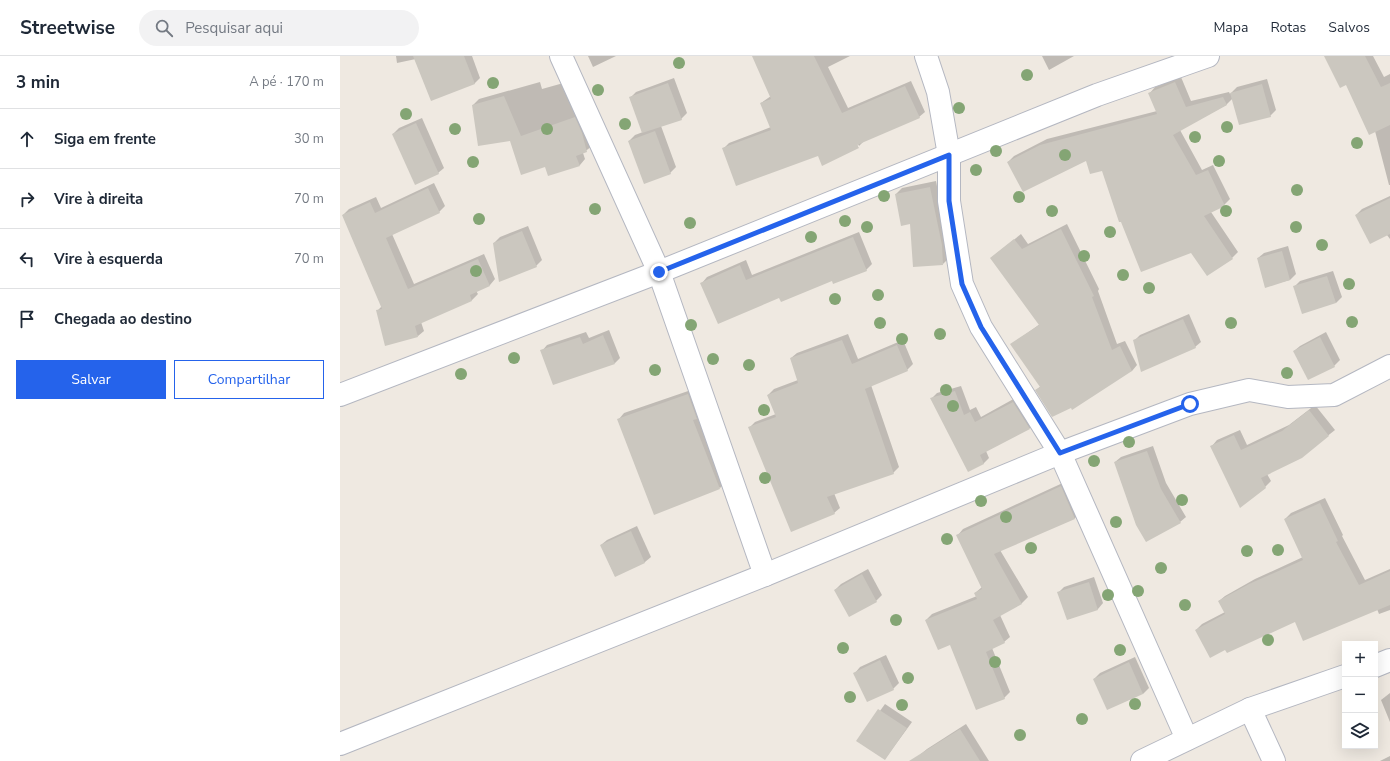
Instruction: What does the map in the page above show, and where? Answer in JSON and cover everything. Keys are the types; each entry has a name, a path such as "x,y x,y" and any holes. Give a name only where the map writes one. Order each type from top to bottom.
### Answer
{"street":[{"path":"561,56 659,272 765,575"},
{"path":"926,56 938,92 949,155 949,201 962,284 981,327 1060,453 1187,739"},
{"path":"340,395 659,272 1097,95 1208,56"},
{"path":"340,744 765,575 1060,453 1190,404 1248,390 1288,397 1334,395 1390,366"},
{"path":"1378,665 1390,660"},
{"path":"1142,761 1250,709 1342,677"},
{"path":"1250,709 1274,761"}],"building":[{"path":"413,56 464,56 475,84 431,101"},
{"path":"752,56 814,56 842,113 905,86 920,118 857,145 859,148 822,166 818,156 736,186 722,148 771,130 760,103 771,99"},
{"path":"1324,56 1365,56 1381,87 1390,83 1390,125 1369,135 1346,85 1340,88"},
{"path":"1175,82 1186,107 1223,97 1227,105 1173,135 1196,175 1208,170 1225,206 1204,216 1233,259 1207,276 1191,253 1141,272 1121,222 1119,222 1102,171 1090,174 1086,161 1023,192 1007,162 1040,145 1157,114 1148,93"},
{"path":"668,83 682,120 642,133 629,97"},
{"path":"1262,84 1271,117 1239,125 1230,93"},
{"path":"504,96 521,136 575,117 582,133 587,152 576,156 580,166 548,176 545,167 521,175 510,141 478,146 472,105"},
{"path":"416,123 439,174 415,185 392,134"},
{"path":"655,131 671,174 644,184 628,141"},
{"path":"930,187 942,245 943,265 913,267 910,224 901,226 895,194"},
{"path":"428,188 440,213 386,238 408,289 478,259 490,286 470,295 472,301 415,326 418,337 385,346 376,310 382,309 342,215 370,202 375,213"},
{"path":"1390,198 1390,234 1370,244 1355,215"},
{"path":"1061,229 1094,296 1092,297 1112,350 1120,346 1132,371 1072,410 1071,408 1052,417 1035,390 1040,387 1010,344 1039,325 990,258 1014,239 1022,249"},
{"path":"522,231 537,267 499,282 493,243"},
{"path":"853,237 867,271 833,284 832,281 781,302 779,298 718,324 700,283 740,265 746,280"},
{"path":"1282,251 1290,280 1265,288 1257,258"},
{"path":"1327,276 1336,303 1302,314 1293,286"},
{"path":"1183,319 1196,348 1141,372 1133,340"},
{"path":"603,335 615,364 553,385 540,350 580,337 583,344"},
{"path":"1320,337 1335,367 1308,380 1293,351"},
{"path":"842,340 852,364 897,345 908,371 865,389 894,474 827,497 835,514 791,532 748,427 776,417 767,395 798,383 790,358"},
{"path":"955,391 964,415 970,412 975,422 1013,402 1030,429 980,455 984,464 968,472 930,398"},
{"path":"688,394 697,419 693,420 720,489 654,515 617,419"},
{"path":"1309,410 1329,436 1302,458 1261,478 1266,488 1240,508 1210,446 1234,435 1241,450 1282,431"},
{"path":"1147,451 1161,489 1181,523 1146,542 1136,525 1114,462"},
{"path":"1061,486 1075,519 994,554 1022,604 993,620 1005,643 986,652 1005,699 976,710 950,645 938,650 925,620 977,599 974,593 982,589 956,535"},
{"path":"1320,503 1338,541 1336,542 1359,585 1390,571 1390,605 1303,641 1295,622 1227,653 1225,650 1210,658 1195,630 1225,614 1218,601 1249,584 1303,560 1284,519"},
{"path":"631,531 645,563 615,577 600,545"},
{"path":"862,574 877,602 849,617 834,590"},
{"path":"1089,582 1098,610 1067,620 1057,592"},
{"path":"880,660 894,690 867,702 853,673"},
{"path":"1129,662 1143,694 1107,710 1093,679"},
{"path":"878,709 907,728 885,760 856,741"},
{"path":"960,729 980,761 909,761"}],"route":[{"path":"659,272 949,155 949,201 962,284 981,327 1060,453 1190,404"}]}
